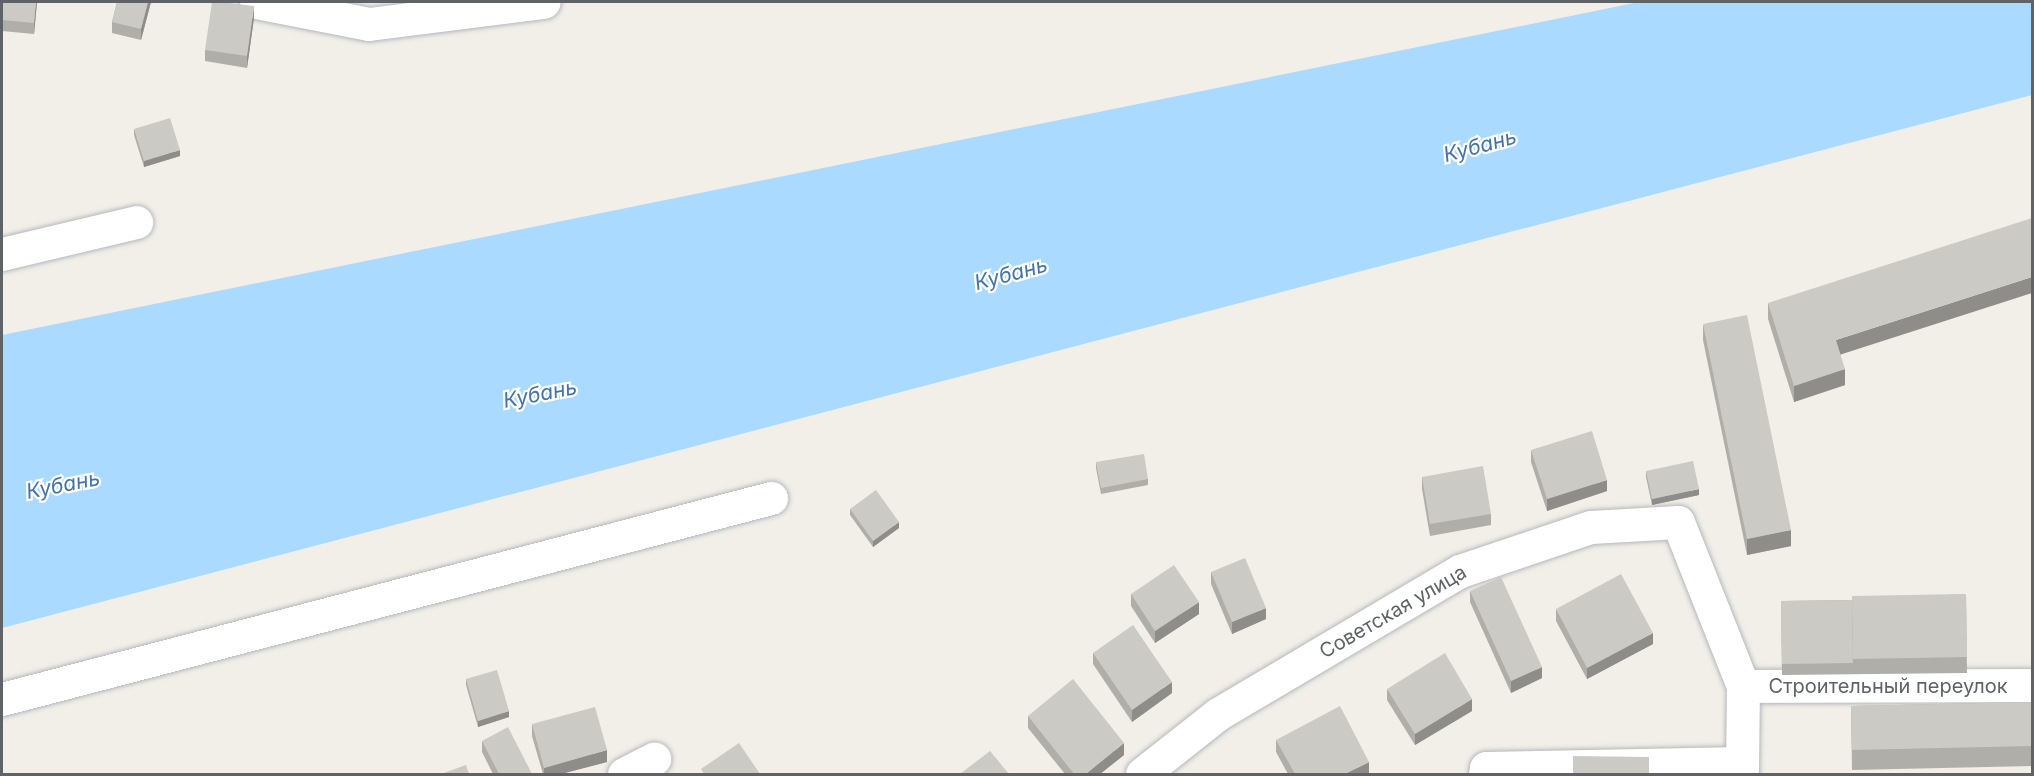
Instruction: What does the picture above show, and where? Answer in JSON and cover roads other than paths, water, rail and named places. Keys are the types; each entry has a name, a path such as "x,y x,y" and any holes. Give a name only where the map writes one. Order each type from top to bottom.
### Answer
{"street":[{"path":"256,2 369,24 544,2"},
{"path":"2,254 136,222"},
{"path":"2,699 771,498"},
{"name":"Советская улица","path":"1142,774 1218,714 1460,571 1591,527 1678,522 1743,686"},
{"name":"Строительный переулок","path":"1743,686 2032,685"},
{"path":"1485,774 1486,768 1742,769 1743,686"},
{"path":"624,774 654,759"}],"water":[{"name":"Кубань","path":"1639,2 2032,2 2032,95 2,628 2,335"}]}
